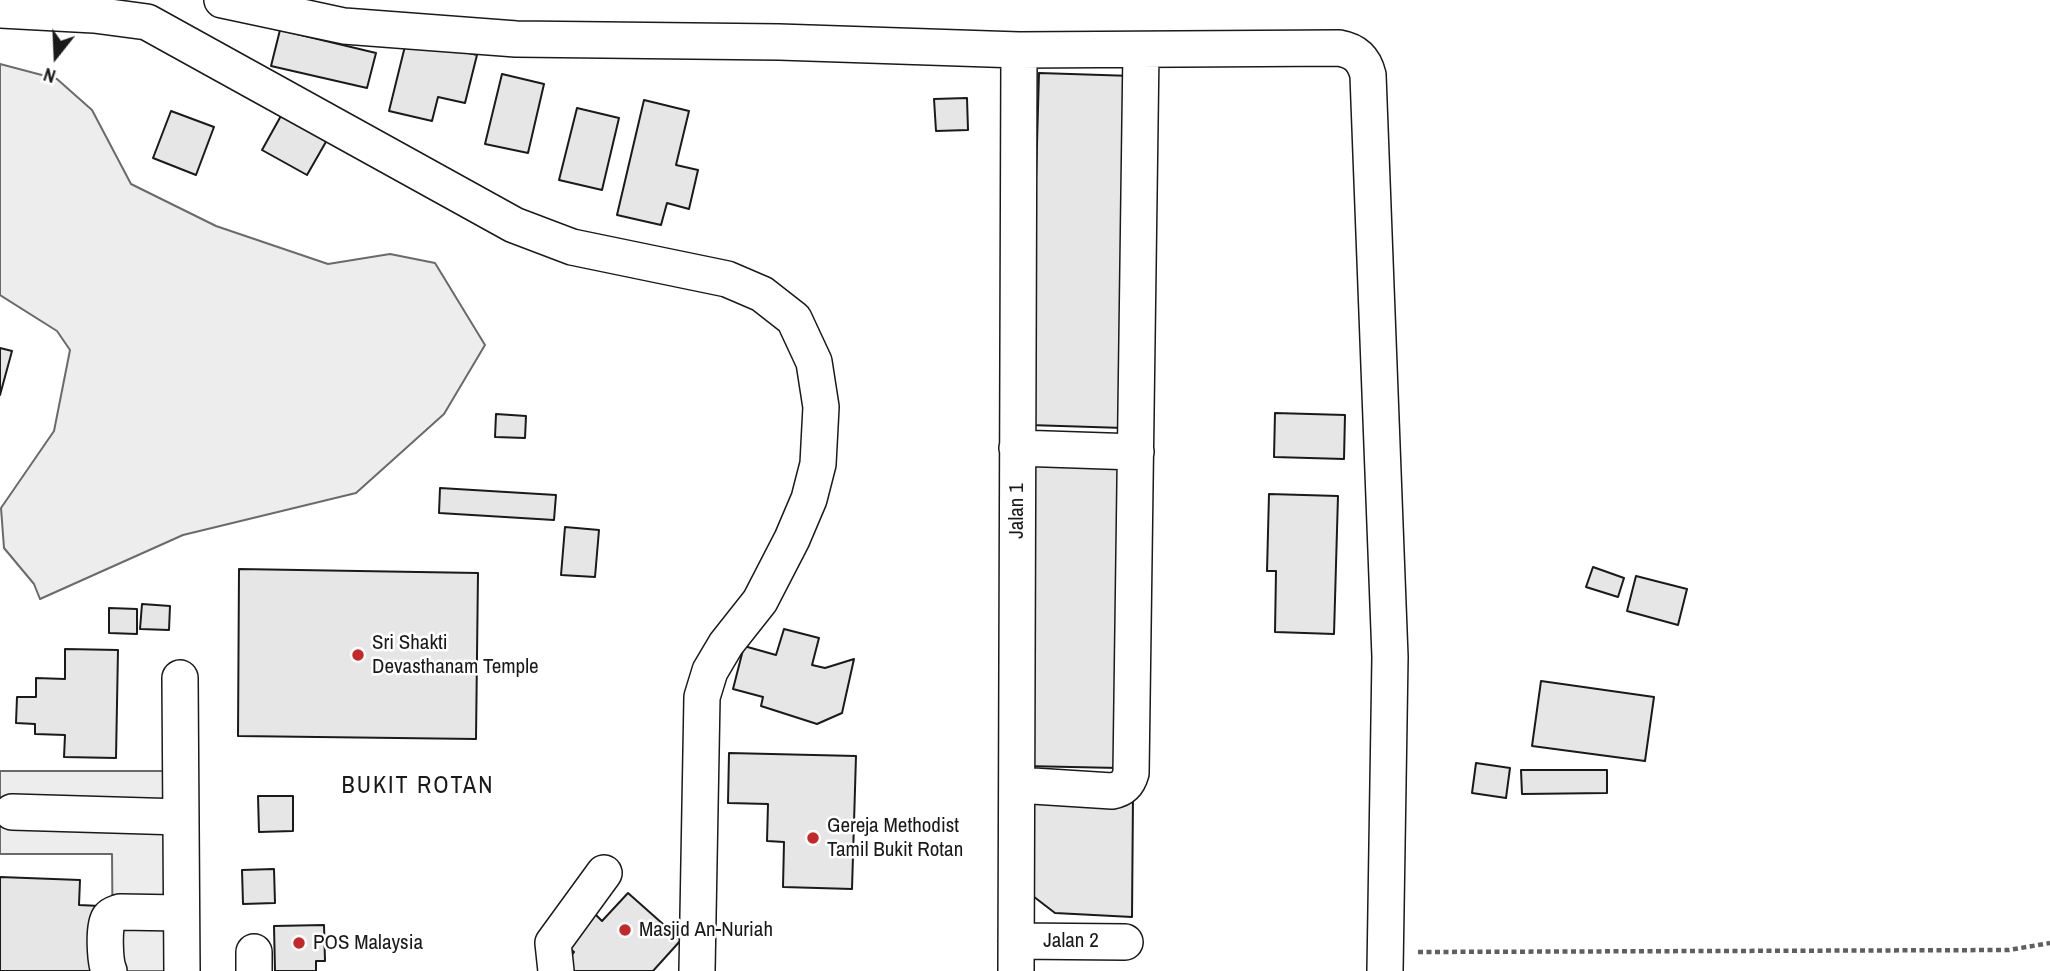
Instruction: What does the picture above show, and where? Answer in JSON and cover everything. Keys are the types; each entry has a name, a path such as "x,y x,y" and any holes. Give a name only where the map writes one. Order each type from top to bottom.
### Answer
{"street":[{"path":"222,0 344,26 516,38 779,41 1019,50 1339,48 1350,50 1359,56 1366,65 1368,75 1390,657 1385,962"},
{"path":"0,10 94,15 158,11 514,225 572,247 727,279 762,294 794,319 814,362 821,407 818,464 809,499 792,539 760,601 726,644 710,671 702,697 697,971"},
{"name":"Jalan 1","path":"1016,956 1019,50"},
{"path":"1017,785 1112,791 1121,789 1129,782 1131,773 1141,50"},
{"path":"1017,449 1136,452"},
{"path":"180,678 182,971"},
{"path":"12,812 181,817"},
{"path":"556,971 553,943 604,873"},
{"path":"109,971 106,964 108,919 120,912 181,913"},
{"name":"Jalan 2","path":"1016,956 1125,942"}],"path":[{"path":"1385,962 2009,950 2050,943"}],"shaded area":[{"path":"0,64 57,79 92,110 131,184 216,226 328,264 390,254 435,263 485,345 444,414 356,493 183,535 40,599 34,584 4,548 1,508 54,431 70,350 57,331 0,295"},
{"path":"0,771 175,771 176,971 113,971 112,854 0,854"}],"building":[{"path":"280,30 376,53 367,88 271,66"},
{"path":"407,38 477,55 465,103 438,97 432,121 389,111"},
{"path":"1039,73 1133,76 1124,428 1029,425"},
{"path":"502,74 544,84 528,153 485,144"},
{"path":"967,98 968,130 936,131 934,99"},
{"path":"644,100 689,111 676,165 698,170 689,209 667,203 661,225 617,215"},
{"path":"577,108 619,118 602,190 559,180"},
{"path":"171,111 214,127 196,175 153,158"},
{"path":"282,114 327,140 307,175 262,150"},
{"path":"0,348 12,351 0,395"},
{"path":"1275,413 1345,415 1344,459 1274,457"},
{"path":"496,414 526,416 525,438 495,437"},
{"path":"1032,453 1127,456 1119,768 1024,766"},
{"path":"440,488 556,495 554,520 439,513"},
{"path":"1269,494 1338,496 1334,634 1275,632 1276,571 1267,571"},
{"path":"565,527 599,530 595,577 561,575"},
{"path":"1593,567 1624,578 1618,597 1586,587"},
{"name":"Sri Shakti Devasthanam Temple","path":"239,569 478,573 476,739 238,736"},
{"path":"1636,576 1687,589 1678,625 1627,611"},
{"path":"142,604 170,606 169,630 140,629"},
{"path":"109,608 137,609 137,634 109,633"},
{"path":"784,629 819,638 812,665 825,668 854,659 842,713 817,724 761,706 763,697 733,689 744,646 776,655"},
{"path":"65,649 118,650 116,758 64,757 65,735 35,734 35,724 16,723 17,697 36,697 36,678 65,679"},
{"path":"1541,681 1654,697 1645,761 1532,746"},
{"path":"729,753 856,756 852,889 783,887 784,842 767,841 768,804 728,803"},
{"path":"1476,763 1510,768 1506,798 1472,793"},
{"path":"1521,770 1607,770 1607,793 1522,794"},
{"path":"1032,795 1133,796 1132,917 1055,913 1029,893"},
{"path":"258,796 293,796 293,831 259,832"},
{"path":"274,869 275,903 243,904 242,870"},
{"path":"0,877 80,880 79,905 100,906 98,971 0,971"},
{"name":"Masjid An-Nuriah","path":"628,893 681,940 653,971 574,971 565,963 574,952 567,946 595,914 602,921"},
{"name":"POS Malaysia","path":"324,925 325,961 316,961 316,971 275,971 274,926"}],"place":[{"name":"Sri Shakti Devasthanam Temple","path":"358,655"},
{"name":"Gereja Methodist Tamil Bukit Rotan","path":"813,838"},
{"name":"Masjid An-Nuriah","path":"625,930"},
{"name":"POS Malaysia","path":"299,943"}],"district":[{"name":"BUKIT ROTAN","path":"418,787"}]}
